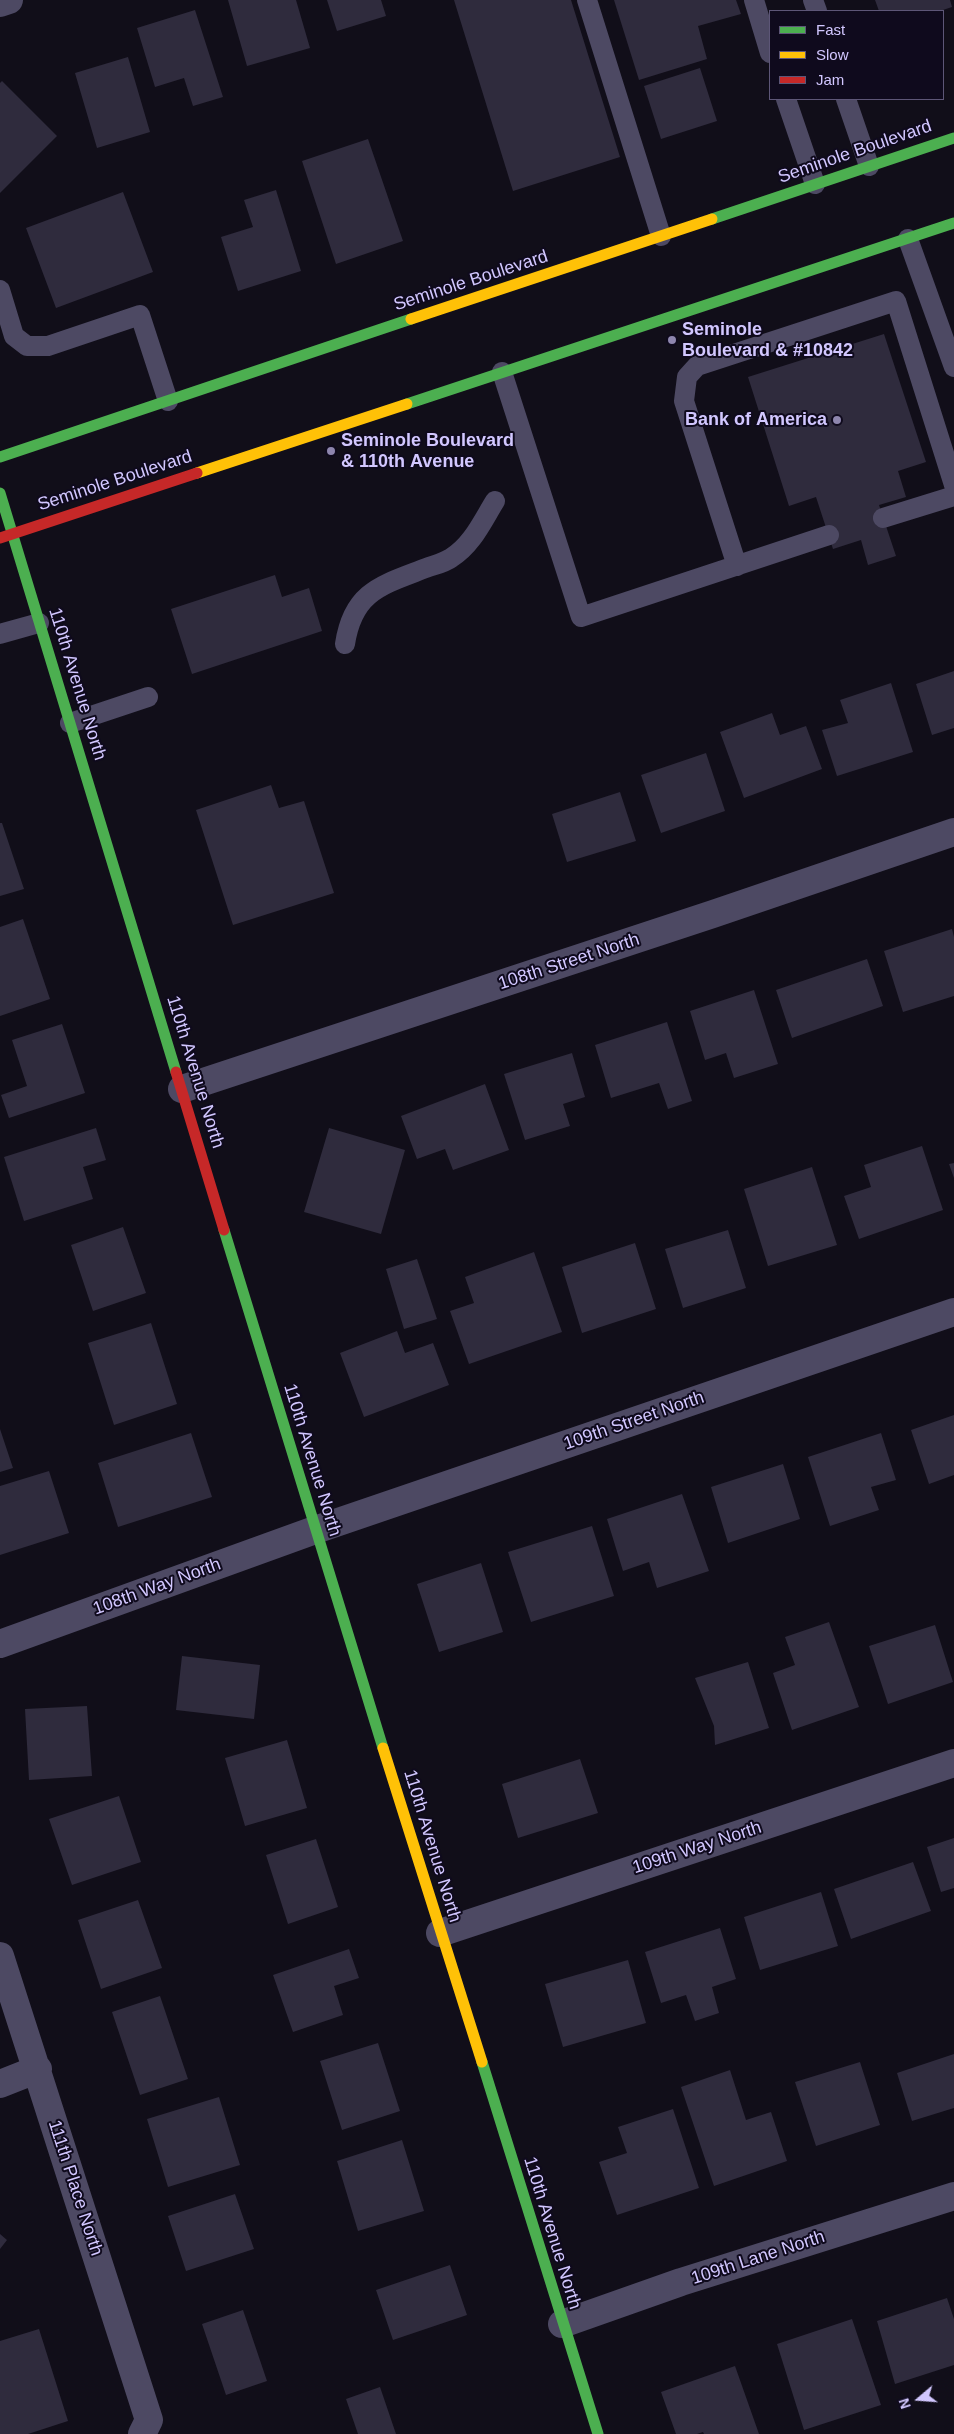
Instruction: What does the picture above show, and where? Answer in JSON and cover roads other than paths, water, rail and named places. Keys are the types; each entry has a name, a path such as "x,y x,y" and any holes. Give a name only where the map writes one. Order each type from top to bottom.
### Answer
{"street":[{"path":"0,3 10,0"},
{"name":"Seminole Boulevard","path":"0,457 954,138"},
{"name":"Seminole Boulevard","path":"0,538 954,224"},
{"name":"110th Avenue North","path":"0,493 315,1530 598,2434"},
{"name":"108th Street North","path":"182,1089 713,914 954,832"},
{"name":"109th Street North","path":"315,1530 954,1312"},
{"name":"108th Way North","path":"0,1644 315,1530"},
{"name":"109th Way North","path":"440,1933 954,1763"},
{"name":"111th Place North","path":"0,1956 38,2069 145,2427"},
{"path":"0,2084 38,2069"},
{"name":"109th Lane North","path":"562,2324 681,2282 954,2196"}],"lane":[{"path":"586,0 661,236"},
{"path":"754,0 769,50"},
{"path":"786,100 815,184"},
{"path":"846,100 869,166"},
{"path":"908,239 954,367"},
{"path":"0,290 14,336 28,346 48,346 140,315 168,401"},
{"path":"737,566 684,401 687,378 696,366 896,301 954,485"},
{"path":"502,372 581,617 829,536"},
{"path":"884,518 954,496"},
{"path":"345,644 348,624 363,599 382,585 450,559 468,546 495,501"},
{"path":"0,634 39,623"},
{"path":"70,724 148,697"}],"place":[{"name":"Seminole Boulevard & #10842","path":"672,340"},
{"name":"Bank of America","path":"837,420"},
{"name":"Seminole Boulevard & 110th Avenue","path":"331,451"}]}
